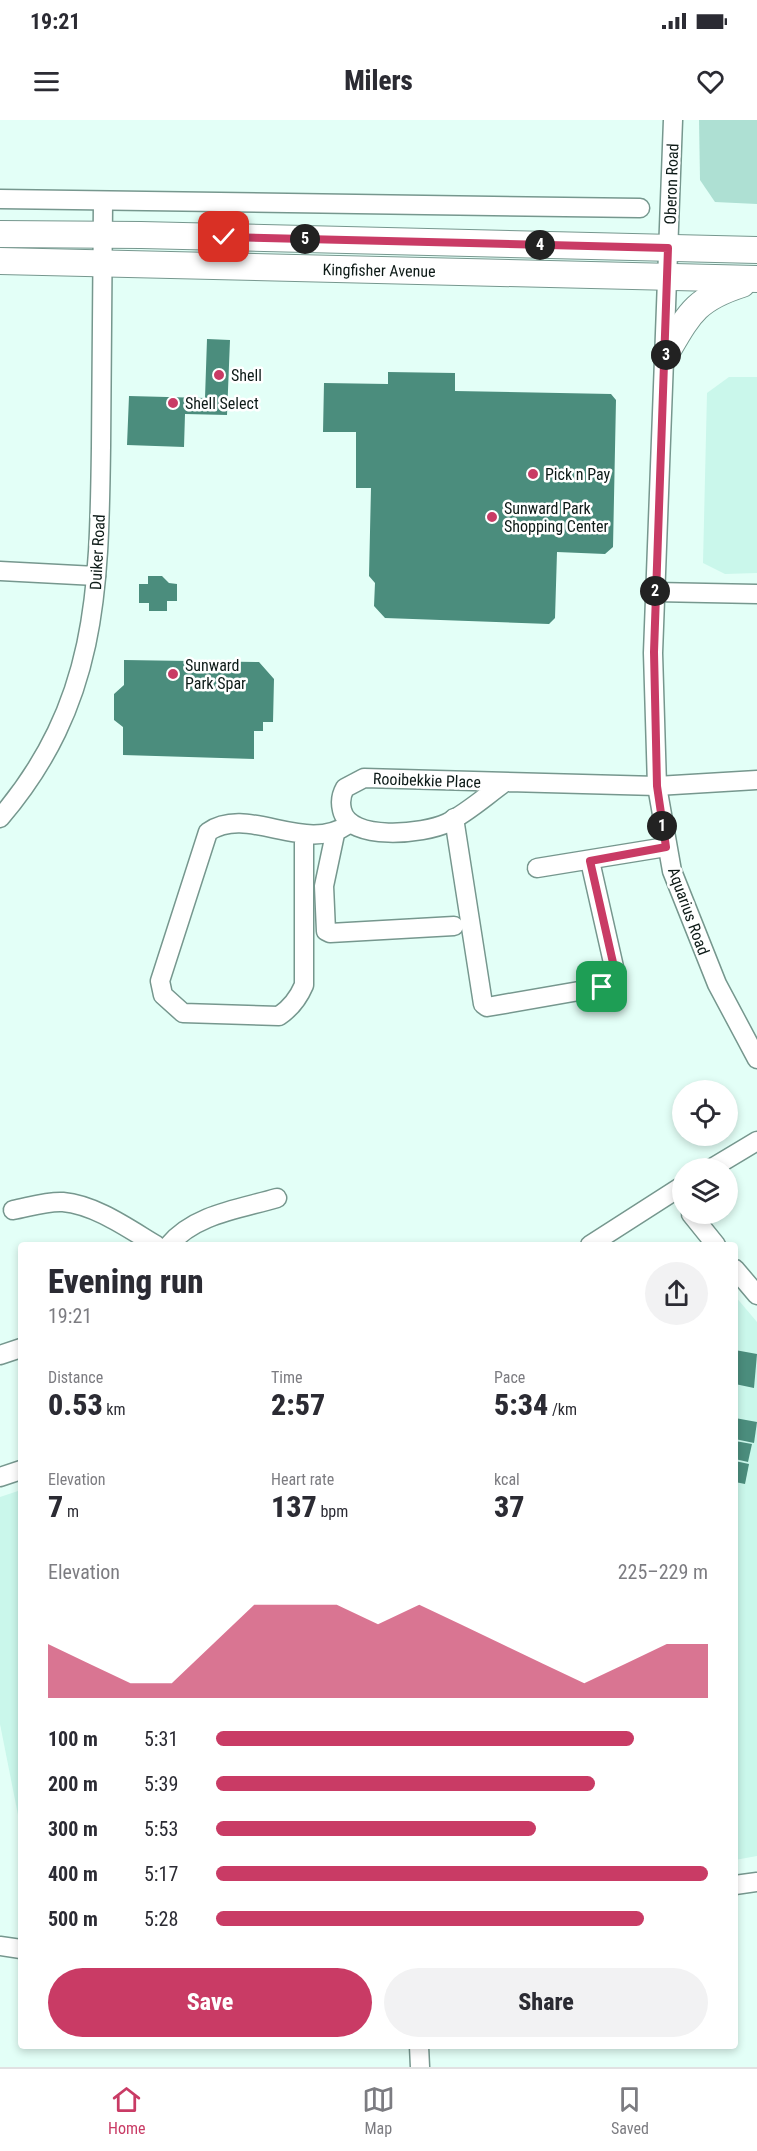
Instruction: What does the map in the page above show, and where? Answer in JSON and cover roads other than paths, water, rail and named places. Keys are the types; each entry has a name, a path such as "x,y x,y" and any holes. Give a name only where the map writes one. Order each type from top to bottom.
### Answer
{"street":[{"name":"Oberon Road","path":"668,248 673,120"},
{"path":"0,199 640,208"},
{"name":"Duiker Road","path":"0,818 39,765 71,702 84,660 93,614 99,539 103,202"},
{"name":"Kingfisher Avenue","path":"0,234 102,234 757,250"},
{"name":"Aquarius Road","path":"668,248 666,355 655,592 654,726 657,786 672,871 717,984 757,1059"},
{"name":"Kingfisher Avenue","path":"0,261 757,279"},
{"path":"666,355 696,306 723,290 757,279"},
{"path":"0,571 96,576"},
{"path":"655,592 757,594"},
{"name":"Rooibekkie Place","path":"504,783 441,825 419,830 342,829 341,798 345,788 356,780 374,778 657,786 757,780"},
{"path":"454,818 483,1004 487,1007 602,987 611,982 614,967 590,861"},
{"path":"304,836 304,985 299,996 290,1009 279,1016 183,1013 163,995 160,981 208,832 216,827 240,825 278,828 304,836 342,829 324,886 326,931 330,933 454,926"},
{"path":"537,868 666,847"},
{"path":"729,1158 757,1141"},
{"path":"171,1242 178,1234 197,1221 277,1198"},
{"path":"595,1242 672,1198"},
{"path":"13,1210 48,1203 77,1205 109,1218 151,1242"},
{"path":"699,1224 714,1242"},
{"path":"738,1273 757,1295"},
{"path":"0,1354 18,1349"},
{"path":"0,1477 18,1471"},
{"path":"738,1885 757,1882"},
{"path":"0,1946 18,1949"},
{"path":"419,2049 420,2067"}],"place":[{"name":"Shell","path":"219,375"},
{"name":"Shell Select","path":"173,403"},
{"name":"Pick n Pay","path":"533,474"},
{"name":"Sunward Park Shopping Center","path":"492,517"},
{"name":"Sunward Park Spar","path":"173,674"}]}
